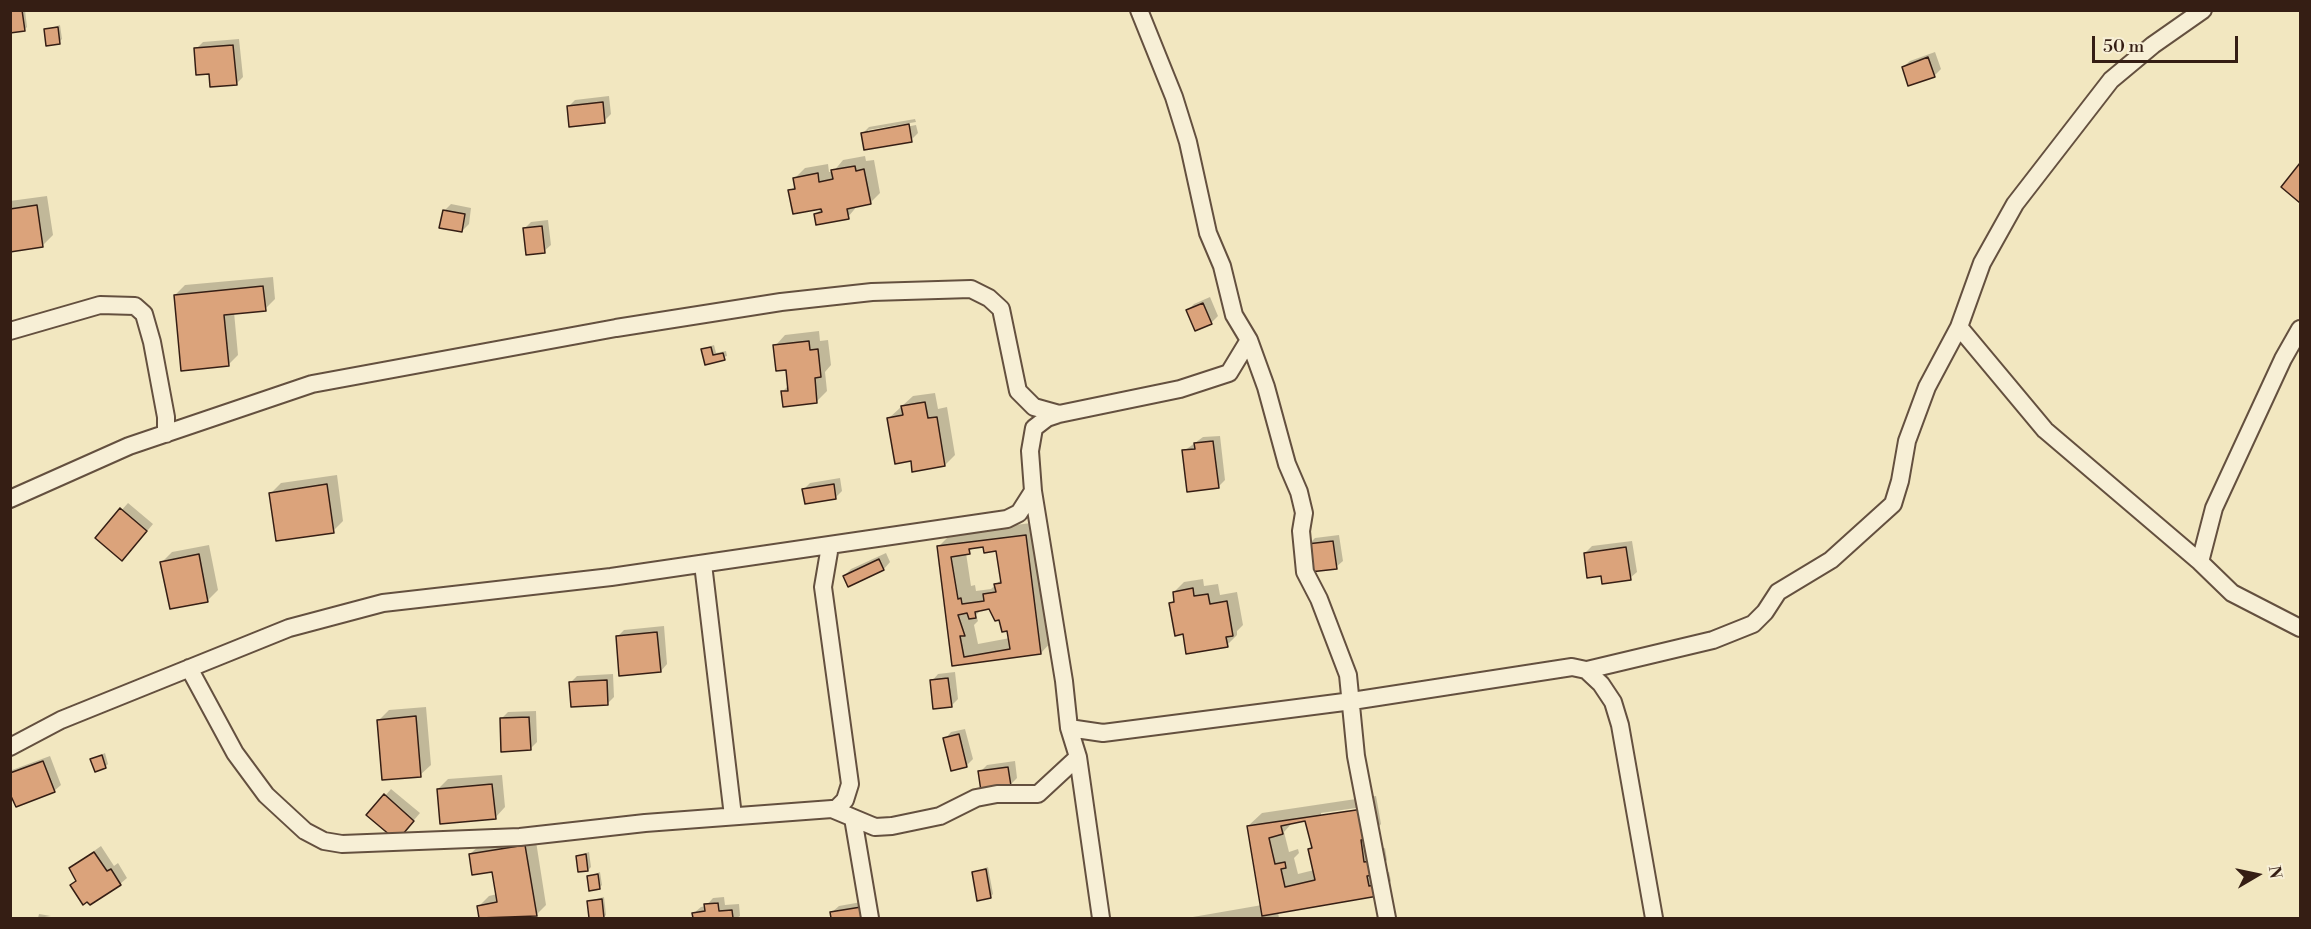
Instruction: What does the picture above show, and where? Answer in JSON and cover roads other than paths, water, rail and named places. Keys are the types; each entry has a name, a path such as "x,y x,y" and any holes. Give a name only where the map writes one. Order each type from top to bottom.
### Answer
{"street":[{"path":"1139,10 1178,108 1208,233 1222,266 1234,315 1249,340 1266,387 1287,464 1299,492 1304,513 1301,531 1305,572 1348,675 1356,756 1387,918"},
{"path":"1069,728 1103,733 1352,701 1572,667 1587,670 1713,640 1753,624 1765,612 1778,592 1831,560 1893,504 1900,481 1907,441 1927,387 1959,327 1982,263 2015,204 2111,80 2154,45 2203,10"},
{"path":"10,499 129,446 312,384 616,328 781,302 860,293 971,289 1001,309 1018,391 1034,407 1059,414"},
{"path":"10,331 100,305 135,306 144,314 152,342 166,417 166,434"},
{"path":"1959,327 2045,430 2200,562 2232,593 2301,628"},
{"path":"2200,562 2214,508 2283,359 2301,329"},
{"path":"1101,918 1078,757 1069,728 1064,681 1033,491 1030,451 1034,428 1047,418 1059,414 1216,379 1229,374 1249,340"},
{"path":"10,747 61,720 288,628 383,603 703,564 1008,519 1019,513 1033,491"},
{"path":"830,546 823,587 849,784 845,800 835,810"},
{"path":"703,564 733,816"},
{"path":"189,668 235,753 266,795 305,831 324,841 342,844 520,837 733,816 835,810 874,827 892,826 940,816 976,798 997,794 1038,794 1078,757"},
{"path":"1587,670 1601,684 1613,702 1620,725 1654,918"},
{"path":"853,818 870,918"}]}
